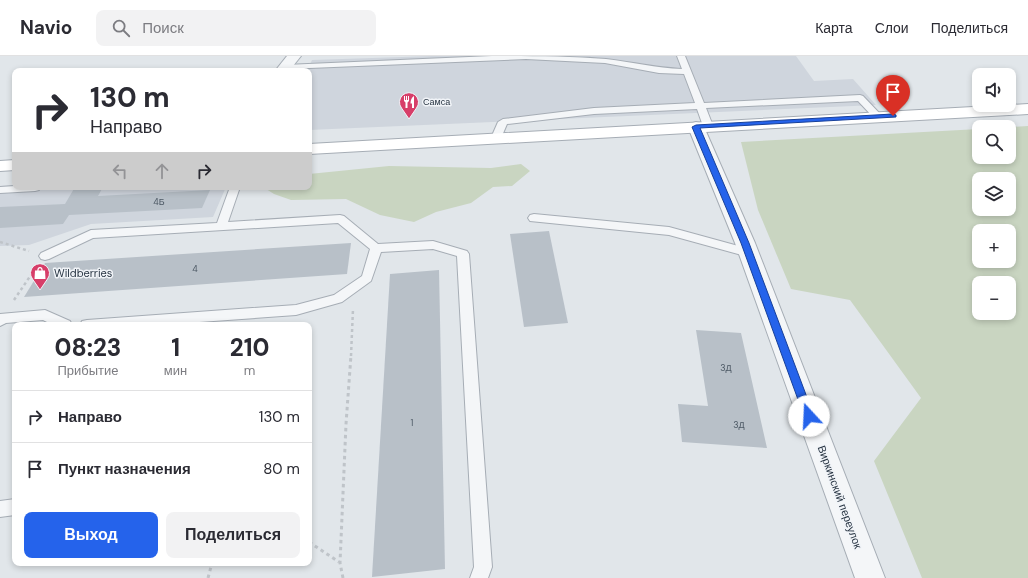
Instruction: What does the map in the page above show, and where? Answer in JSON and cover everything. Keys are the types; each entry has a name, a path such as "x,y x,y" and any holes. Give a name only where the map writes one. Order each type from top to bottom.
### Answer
{"main road":[{"path":"312,149 496,138 701,119 878,117 1028,109"},
{"path":"0,166 12,166"}],"street":[{"name":"Виркинский переулок","path":"701,119 749,253 870,578"}],"lane":[{"path":"680,56 687,72 701,119"},
{"path":"287,65 526,57 605,61 659,71 687,72"},
{"path":"496,138 503,122 594,111 701,119 860,98 878,117"},
{"path":"0,190 12,189"},
{"path":"221,226 234,190"},
{"path":"534,218 669,231 749,253"},
{"path":"45,256 92,234 340,219 376,248 433,245 464,254 484,567 479,578"},
{"path":"129,322 296,310 338,299 367,278 376,248"},
{"path":"1,320 45,316 58,322"},
{"path":"0,509 12,507"}],"path":[{"path":"0,242 45,256 1,320"},
{"path":"343,578 340,562 346,424 354,313 348,292"},
{"path":"312,544 340,562"},
{"path":"208,578 211,566"}],"shaded area":[{"path":"432,56 796,56 814,81 853,79 876,105 312,130 312,68 308,68 312,60"},
{"path":"12,185 12,190 225,190 213,217 91,224 29,245 0,246 0,186"}],"green space":[{"path":"1028,126 1028,578 922,578 874,461 921,398 850,300 791,289 758,210 741,142 972,129 972,164 1016,164 1016,127"},
{"path":"521,164 530,171 512,186 493,187 471,203 436,212 414,222 380,215 346,199 291,200 268,190 312,190 312,174 389,166 491,168"}],"building":[{"path":"73,190 101,190 98,196 210,190 202,208 69,215 63,224 0,228 0,207 65,204"},
{"path":"549,231 568,323 524,327 510,234"},
{"path":"351,243 347,274 24,297 45,263"},
{"path":"439,270 445,569 372,577 390,274"},
{"path":"696,330 741,333 767,448 682,442 678,404 708,406"}],"place":[{"name":"Самса","path":"409,119"},
{"name":"Wildberries","path":"40,290"}],"route":[{"path":"809,416 745,243 696,127 893,116"}]}
